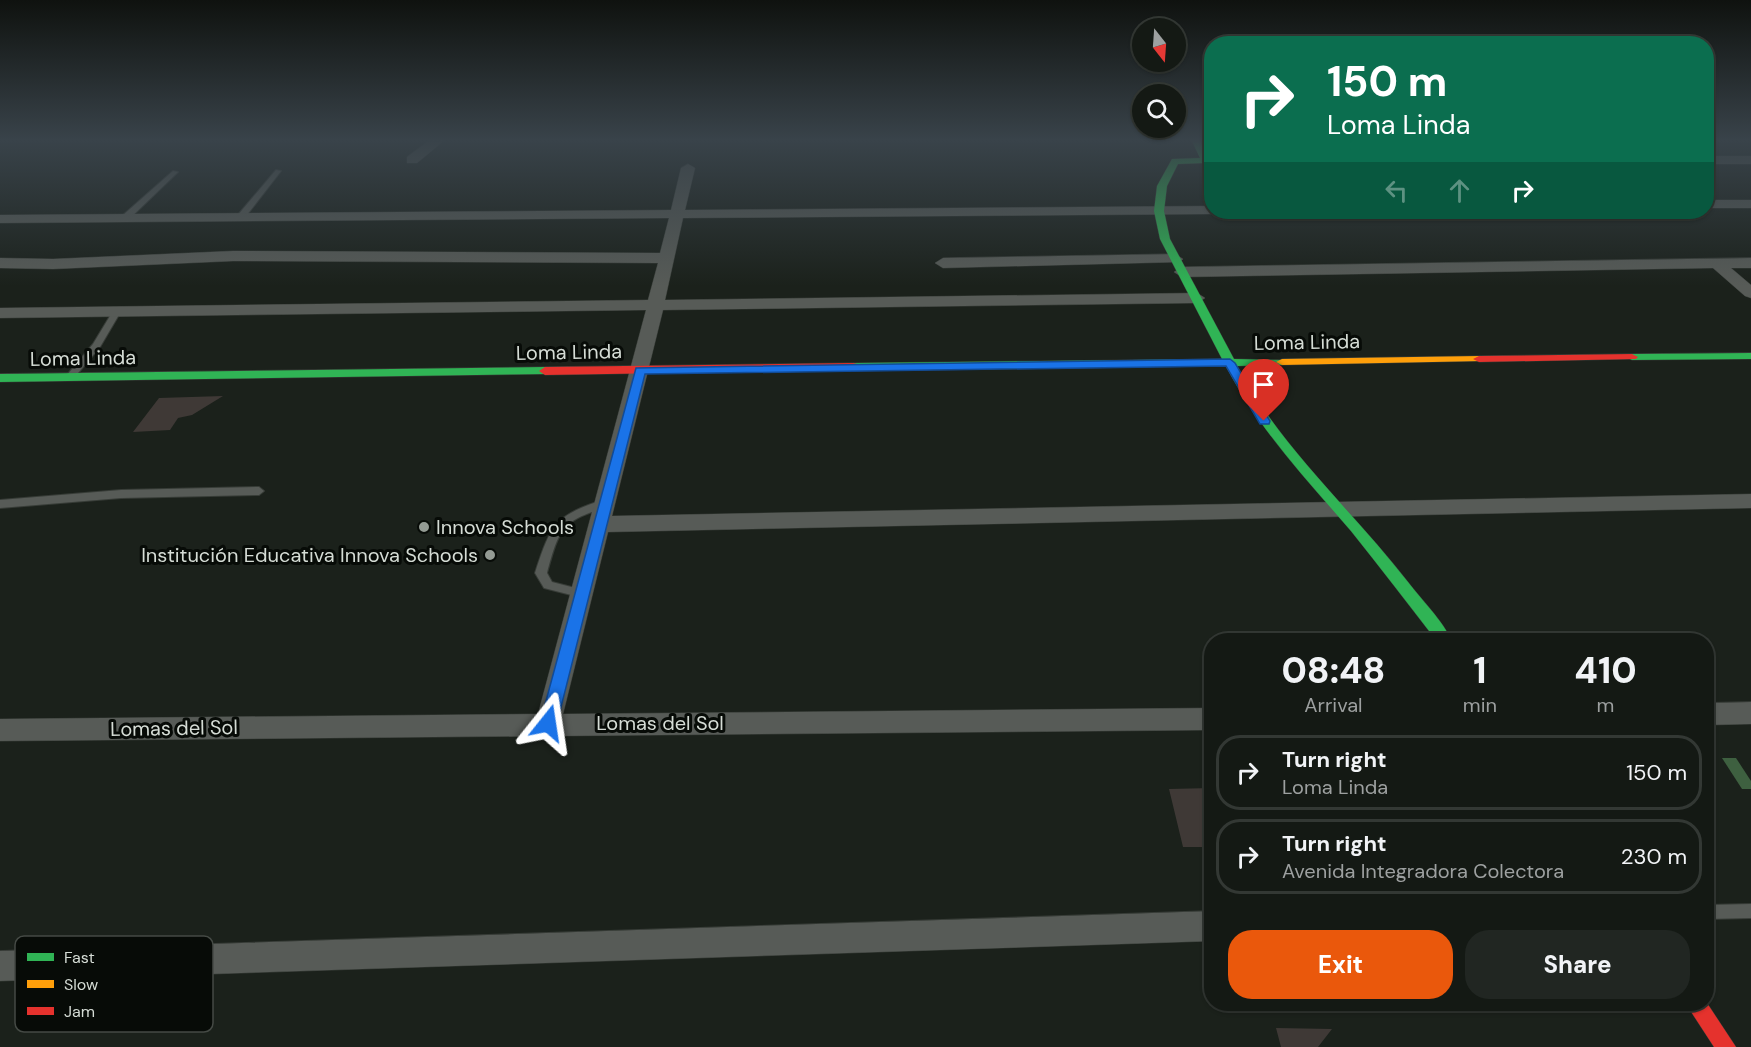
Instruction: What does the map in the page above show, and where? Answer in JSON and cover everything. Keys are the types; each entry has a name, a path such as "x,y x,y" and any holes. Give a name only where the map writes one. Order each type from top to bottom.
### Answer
{"street":[{"path":"548,723 604,514 683,188"},
{"path":"1162,188 1159,211 1165,239 1256,410 1341,510 1438,633"},
{"path":"1714,204 1751,204"},
{"path":"0,219 676,216 1204,210"},
{"path":"0,263 53,264 233,256 665,258"},
{"path":"943,263 1179,266 1751,262"},
{"path":"1716,263 1751,293"},
{"path":"0,313 1197,298"},
{"name":"Loma Linda","path":"0,378 1751,356"},
{"path":"604,514 1341,510 1751,501"},
{"path":"1714,714 1751,713"},
{"name":"Lomas del Sol","path":"0,730 548,723 1204,719"},
{"path":"213,959 1204,926"},
{"path":"0,966 15,966"},
{"path":"1701,1011 1726,1047"}],"lane":[{"path":"125,218 158,188"},
{"path":"240,218 264,188"},
{"path":"70,377 97,345 116,313"},
{"path":"0,504 121,494 259,491"},
{"path":"583,594 548,585 542,573 553,533 560,523 570,516 604,514"},
{"path":"1714,912 1751,911"}],"shaded area":[{"path":"1722,758 1736,758 1751,781 1751,789 1742,789"}],"building":[{"path":"223,396 192,415 178,418 170,430 133,432 159,398"},
{"path":"1204,788 1204,847 1183,847 1169,789"},
{"path":"1276,1028 1332,1029 1318,1047 1281,1047"}],"traffic: fast":[{"path":"1162,188 1159,211 1165,239 1243,388 1272,431 1382,559 1439,633"},
{"path":"1632,357 1751,356"},
{"path":"853,367 1282,362"},
{"path":"0,378 545,371"}],"traffic: slow":[{"path":"1282,362 1479,359"}],"traffic: jam":[{"path":"1479,359 1632,357"},
{"path":"545,371 853,367"},
{"path":"1701,1011 1726,1047"}],"place":[{"name":"Innova Schools","path":"424,527"},
{"name":"Institución Educativa Innova Schools","path":"490,555"}],"route":[{"path":"548,723 640,370 1230,363 1264,421"}]}
